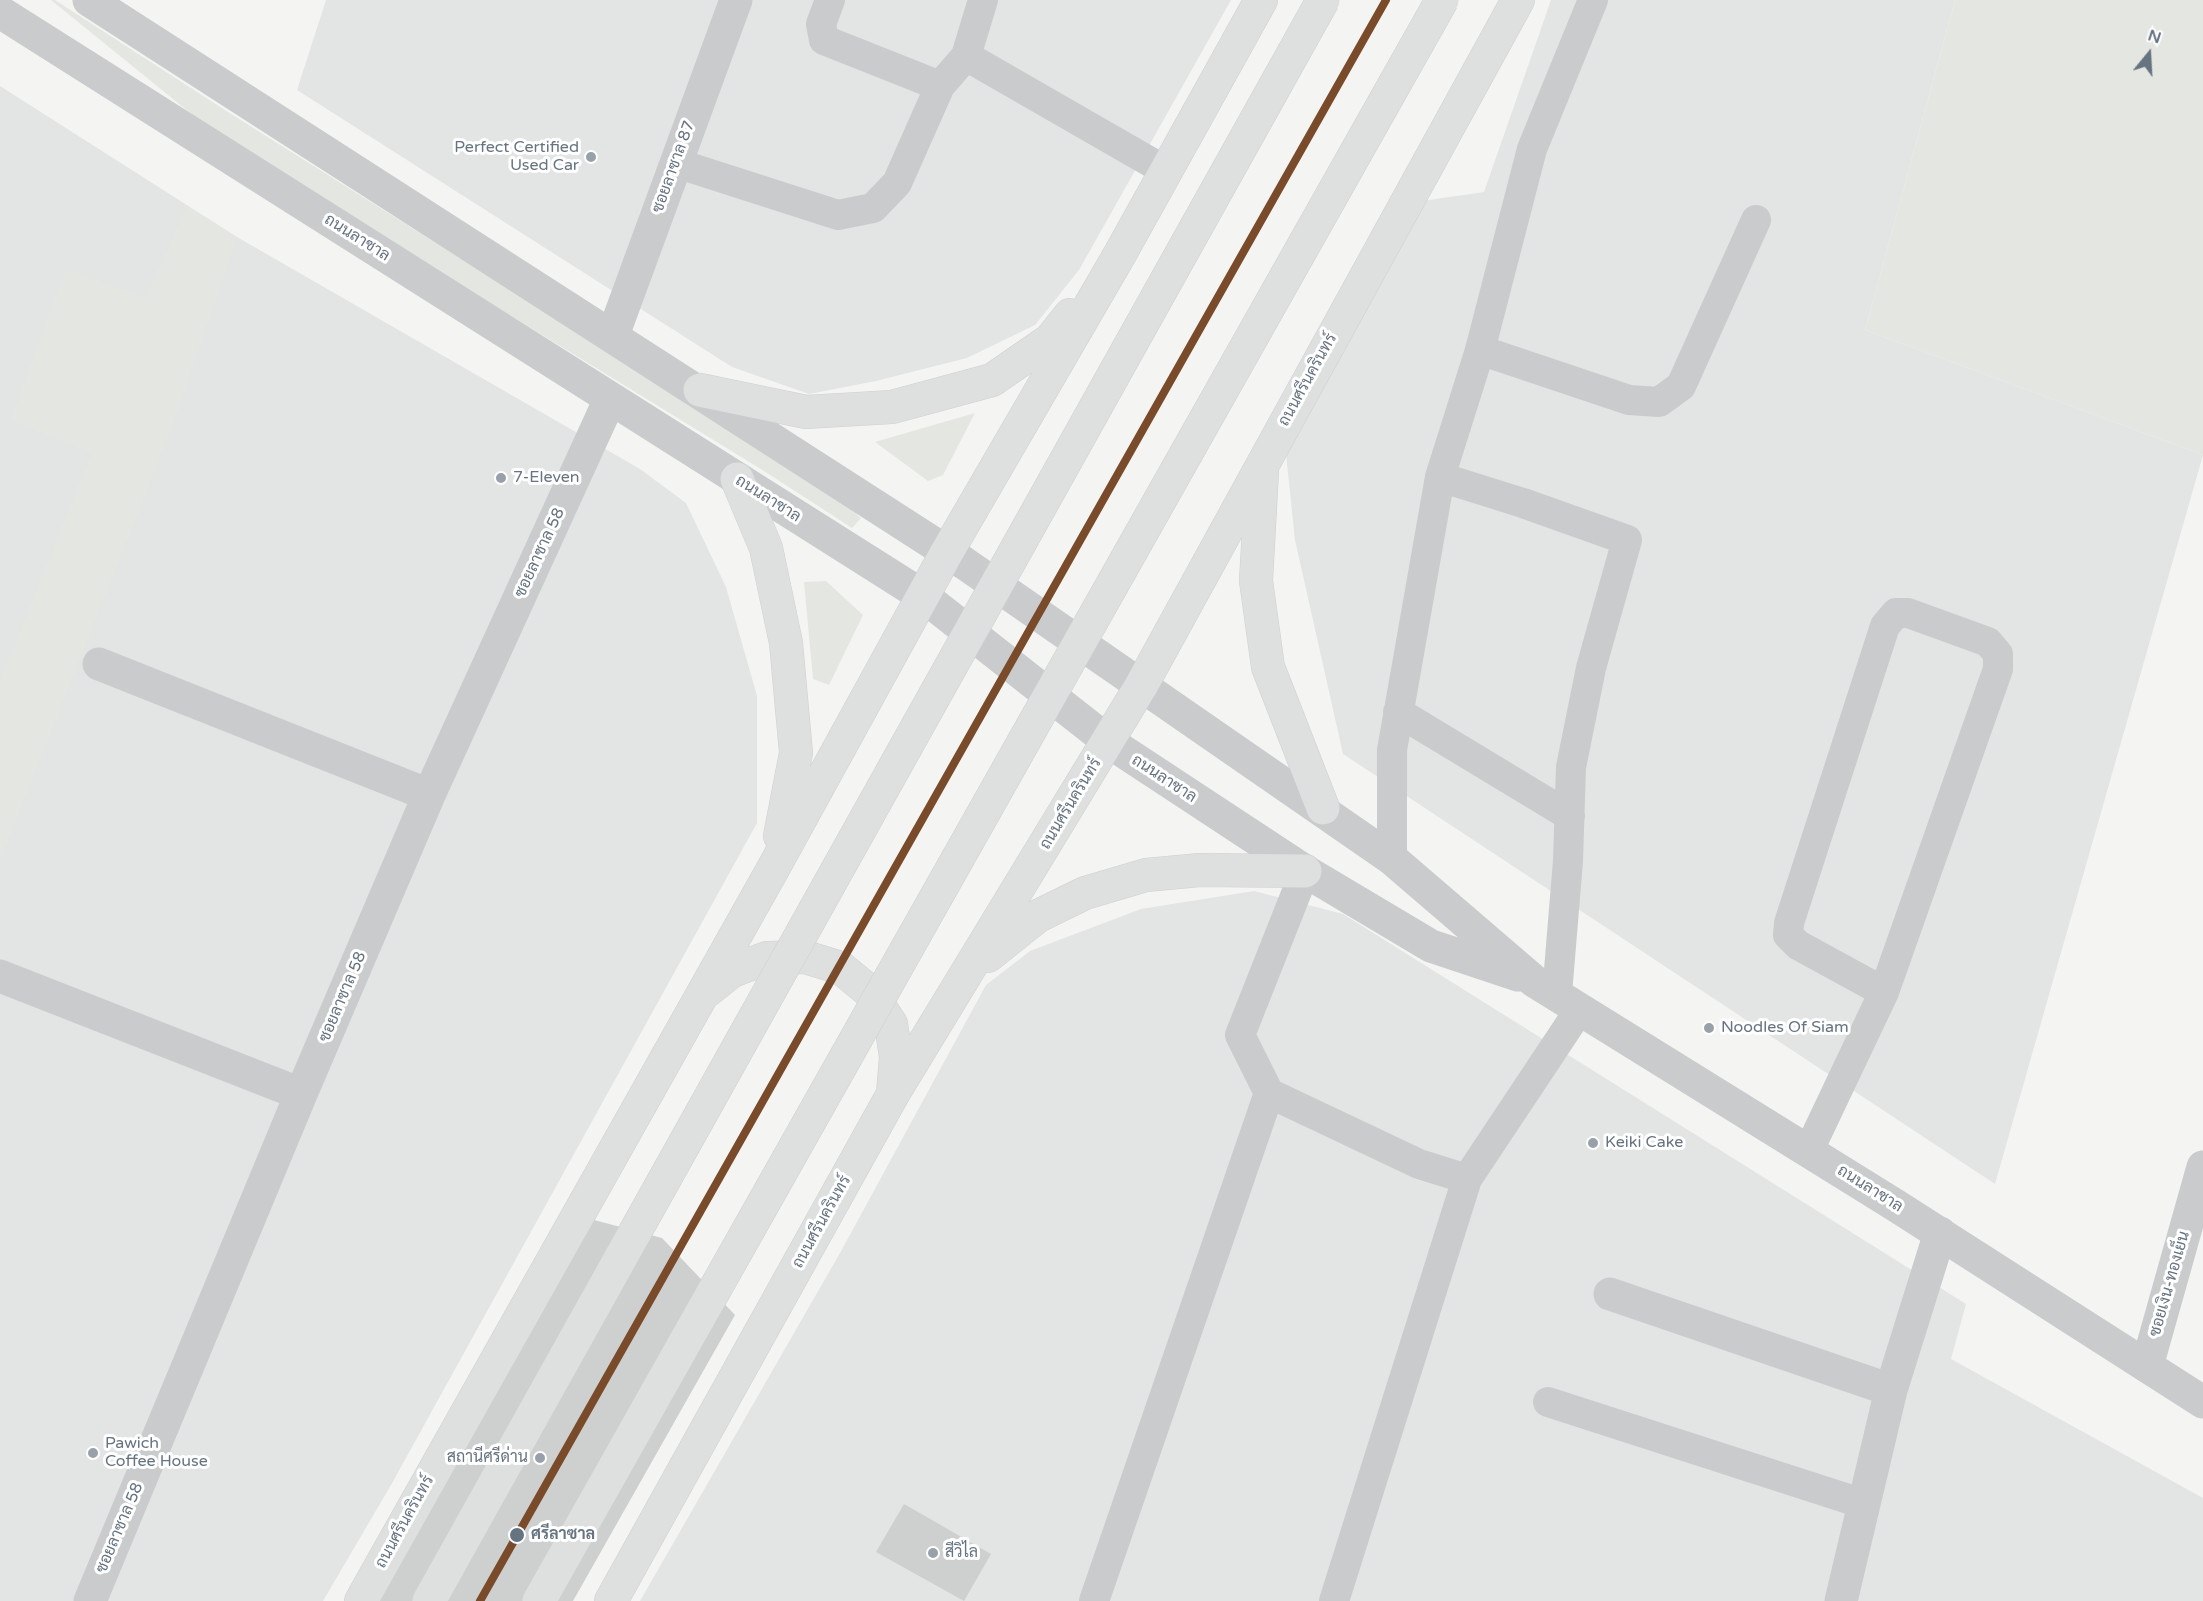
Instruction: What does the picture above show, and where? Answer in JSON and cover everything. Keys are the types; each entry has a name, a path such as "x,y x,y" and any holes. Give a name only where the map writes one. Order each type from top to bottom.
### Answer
{"main road":[{"name":"ถนนศรีนครินทร์","path":"361,1601 774,867 947,552 1120,254 1261,0"},
{"path":"429,1601 1323,0"},
{"path":"539,1601 1442,0"},
{"name":"ถนนศรีนครินทร์","path":"611,1601 893,1094 1142,686 1263,461 1518,0"},
{"path":"700,390 806,412 891,407 992,381 1050,340 1120,254"},
{"path":"1263,461 1256,581 1268,667 1323,808"},
{"path":"737,479 766,548 786,643 796,753 774,867"},
{"path":"970,970 1038,916 1085,893 1146,875 1200,870 1305,871"},
{"path":"703,994 732,971 767,958 805,957 841,968 870,992 891,1024 896,1057 893,1094"}],"street":[{"name":"ซอยลาซาล 87","path":"613,335 736,0"},
{"name":"ถนนลาซาล","path":"94,2 700,390 947,552 1323,808 1392,859 1557,995 1809,1150 2203,1402"},
{"name":"ถนนลาซาล","path":"0,12 923,596 1109,742 1305,871 1431,946 1557,995"},
{"name":"ซอยลาซาล 58","path":"90,1601 301,1094 429,795 610,399"},
{"path":"99,664 429,795"},
{"path":"0,976 301,1094"},
{"name":"ซอยเงิน-ทองเย็น","path":"2147,1366 2203,1167"},
{"path":"1840,1601 1891,1390 1940,1233"},
{"path":"1610,1294 1891,1390"}],"lane":[{"path":"830,0 821,24 824,40 940,86"},
{"path":"676,163 838,215 873,208 897,183 940,86 966,56 983,0"},
{"path":"1392,859 1392,750 1440,477 1480,350 1532,149 1593,0"},
{"path":"966,56 1166,171"},
{"path":"1480,350 1629,400 1659,402 1681,386 1756,220"},
{"path":"1334,1601 1467,1179 1557,995 1573,756 1591,668 1627,540 1523,503 1440,477"},
{"path":"1809,1150 1884,992 1998,669 1998,654 1988,642 1908,613 1896,613 1885,626 1789,923 1788,935 1798,945 1884,992"},
{"path":"1398,712 1570,816"},
{"path":"1305,871 1240,1035 1269,1093 1419,1164 1467,1179"},
{"path":"1094,1601 1269,1093"},
{"path":"1548,1402 1864,1504"}],"shaded area":[{"path":"51,0 55,0 228,112 831,492 861,518 852,528 764,471 221,138"},
{"path":"326,0 1231,0 1079,270 1035,325 967,358 876,381 809,394 732,367 297,90"},
{"path":"1551,0 1955,0 1865,330 2203,455 1995,1184 1343,754 1295,540 1286,454 1422,201 1484,192"},
{"path":"1955,0 2203,0 2203,455 1865,330"},
{"path":"0,86 237,237 640,469 686,503 726,587 757,696 757,823 391,1485 323,1601 0,1601"},
{"path":"187,206 237,237 171,429 0,860 0,681 92,453 11,420 66,269 146,298"},
{"path":"975,413 943,475 928,481 875,442"},
{"path":"826,581 863,615 829,685 813,679 804,582"},
{"path":"1254,891 1343,914 1966,1304 1951,1359 2203,1498 2203,1601 640,1601 840,1253 986,985 1030,951 1141,909"}],"building":[{"name":"สถานีศรีด่าน","path":"564,1212 662,1238 735,1315 573,1601 344,1601"},
{"name":"สีวิไล","path":"904,1504 991,1554 964,1601 876,1552"}],"transit line":[{"path":"480,1601 1386,0"}],"place":[{"name":"Perfect Certified Used Car","path":"591,157"},
{"name":"7-Eleven","path":"501,478"},
{"name":"Noodles Of Siam","path":"1709,1028"},
{"name":"Keiki Cake","path":"1593,1143"},
{"name":"Pawich Coffee House","path":"93,1453"},
{"name":"สถานีศรีด่าน","path":"540,1458"},
{"name":"ศรีลาซาล","path":"517,1535"},
{"name":"สีวิไล","path":"933,1553"}]}
